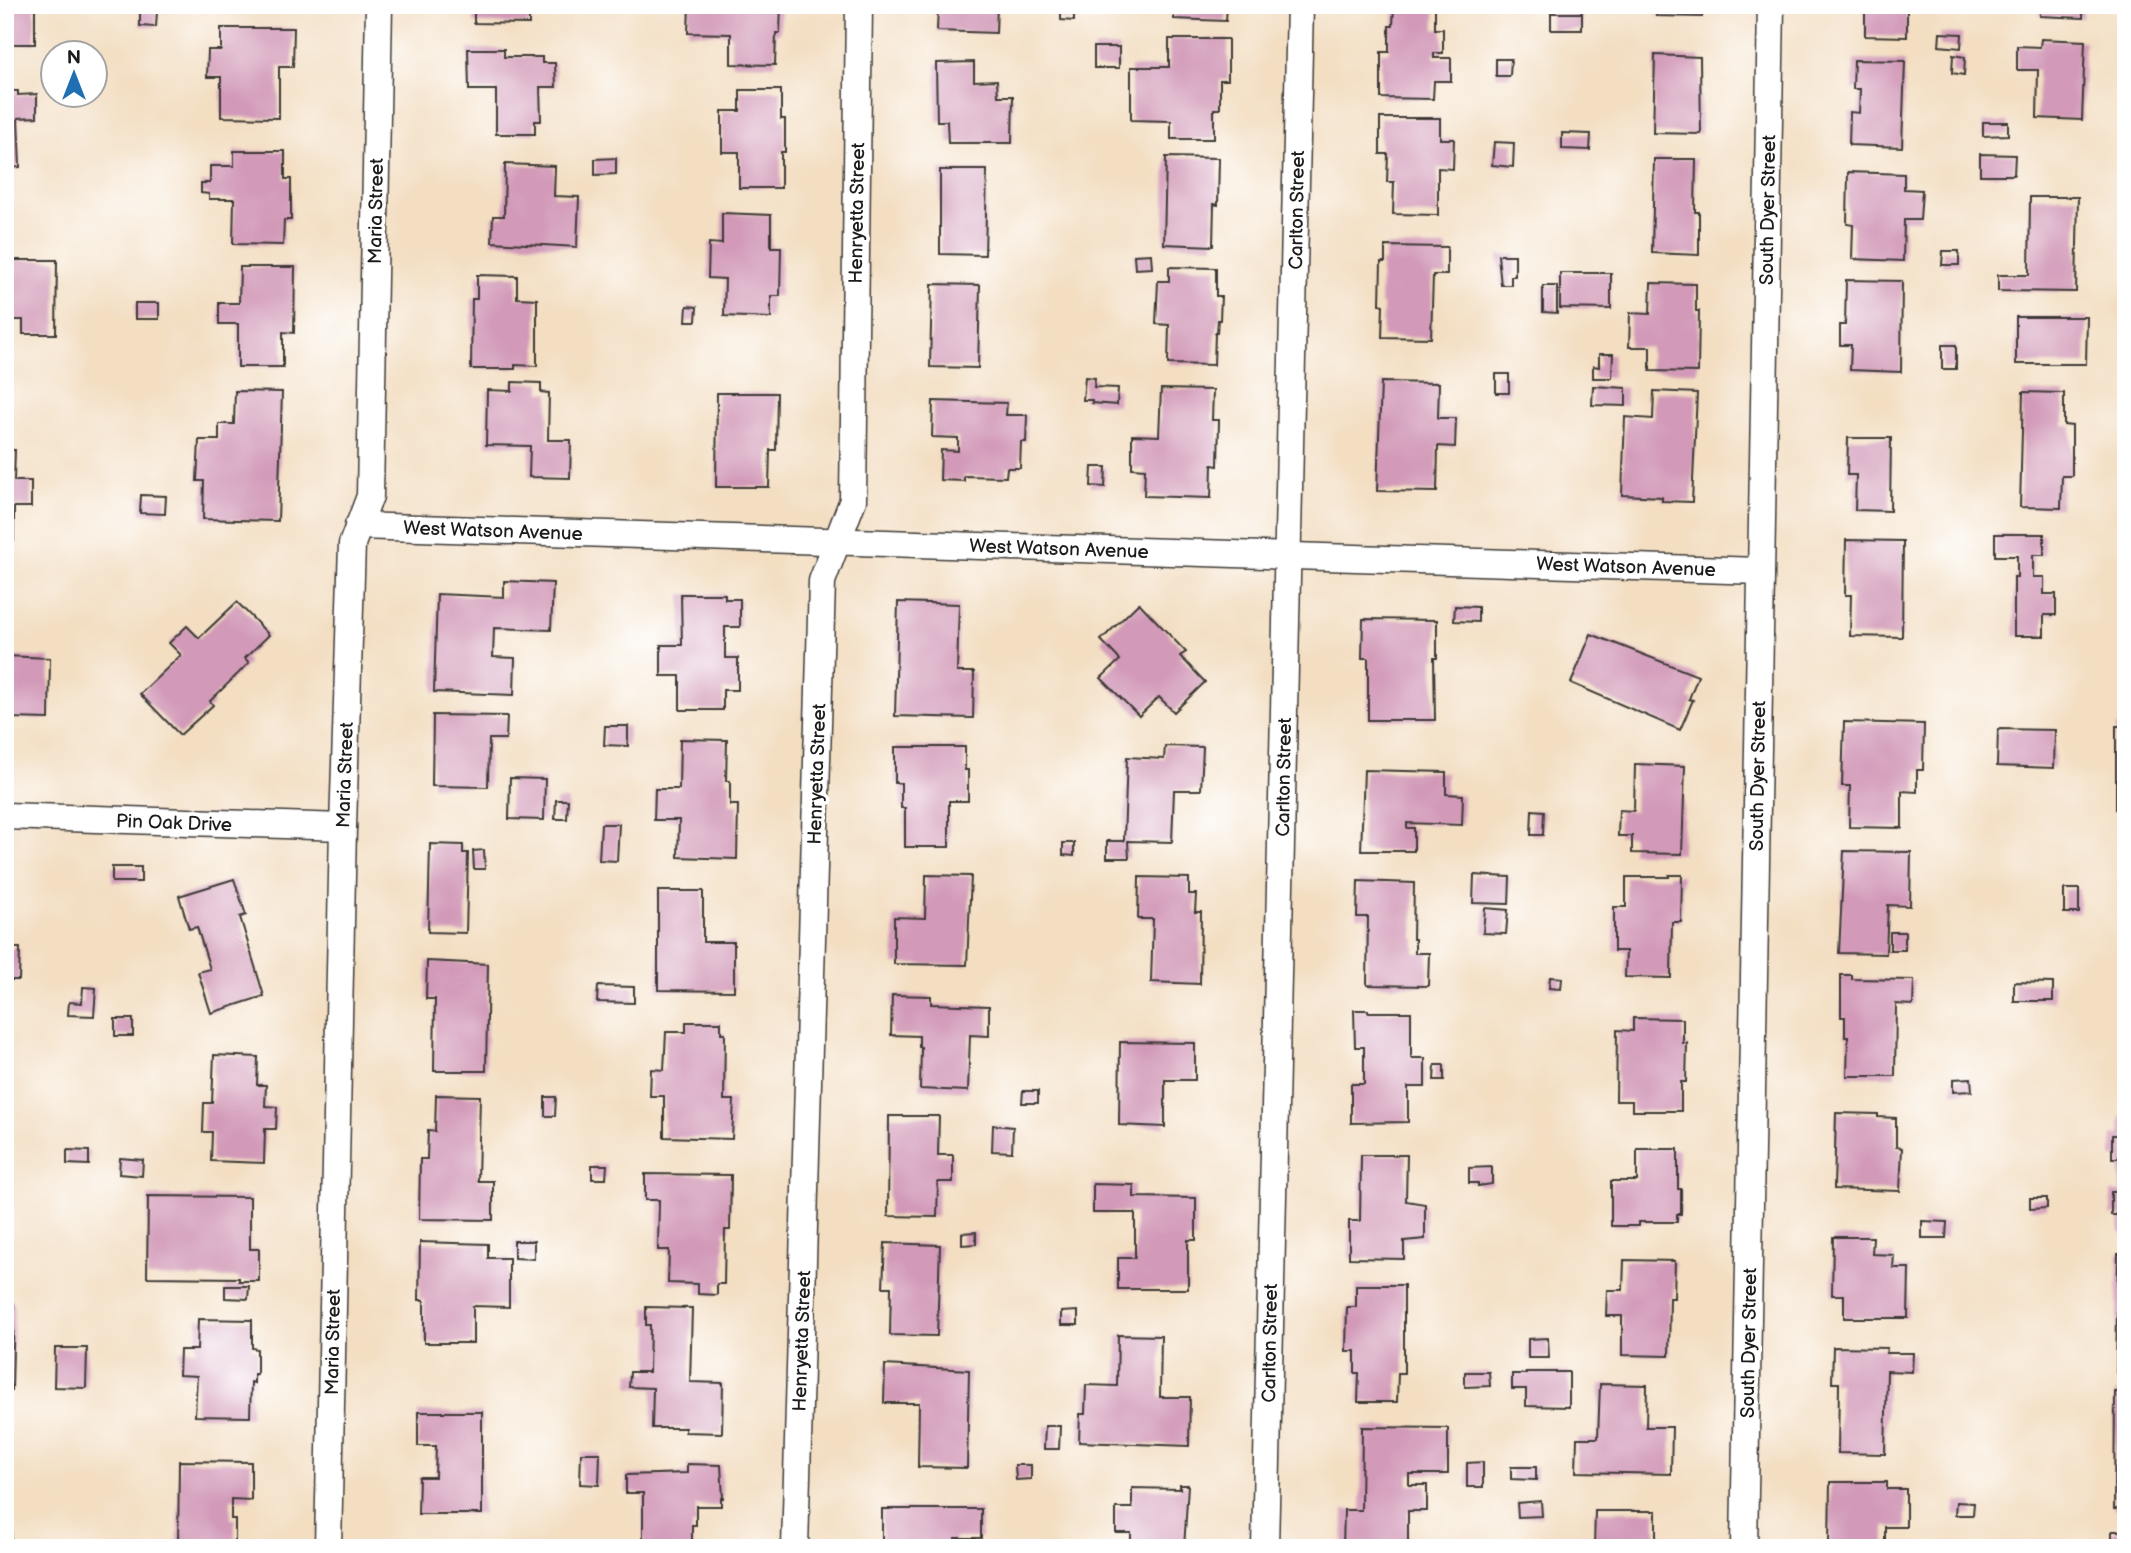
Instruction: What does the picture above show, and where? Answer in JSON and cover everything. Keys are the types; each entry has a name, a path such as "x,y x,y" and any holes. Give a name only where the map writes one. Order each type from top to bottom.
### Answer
{"street":[{"name":"Maria Street","path":"328,1548 343,827 352,544 370,496 379,5"},
{"name":"Henryetta Street","path":"795,1548 822,581 852,500 859,5"},
{"name":"Carlton Street","path":"1265,1548 1300,5"},
{"name":"South Dyer Street","path":"1744,1548 1771,5"},
{"name":"West Watson Avenue","path":"358,526 1760,571"},
{"name":"Pin Oak Drive","path":"5,816 343,827"}],"building":[{"path":"5,5 35,5 35,44 5,44"},
{"path":"474,5 529,5 529,24 474,23"},
{"path":"689,5 781,5 780,33 776,33 775,65 731,64 731,34 688,33"},
{"path":"938,5 997,5 996,33 937,31"},
{"path":"1061,5 1074,5 1074,21 1061,20"},
{"path":"1174,5 1227,5 1226,21 1174,19"},
{"path":"1394,5 1435,5 1435,29 1443,29 1443,53 1434,53 1434,58 1451,58 1451,81 1434,81 1433,99 1381,98 1381,52 1389,52 1389,26 1393,26"},
{"path":"1656,5 1702,5 1702,17 1656,16"},
{"path":"1865,5 1907,5 1907,37 1865,36"},
{"path":"2040,5 2083,5 2083,18 2040,16"},
{"path":"140,11 157,12 156,27 140,26"},
{"path":"1551,13 1582,13 1582,30 1551,30"},
{"path":"221,28 294,28 293,67 279,67 279,118 221,117 221,77 207,77 208,50 221,50"},
{"path":"1940,33 1962,34 1961,48 1939,46"},
{"path":"1169,39 1228,39 1228,80 1220,80 1220,109 1214,109 1214,139 1171,139 1171,121 1131,120 1131,67 1169,67"},
{"path":"2041,39 2085,41 2082,120 2037,118 2038,70 2017,70 2017,46 2040,47"},
{"path":"1094,47 1119,47 1119,68 1094,68"},
{"path":"468,49 504,49 504,57 542,57 542,63 555,63 556,87 540,87 541,121 535,121 535,134 496,134 496,90 469,90"},
{"path":"1655,55 1700,57 1701,134 1653,133"},
{"path":"1953,55 1965,57 1964,75 1952,73"},
{"path":"1496,59 1511,59 1510,76 1496,76"},
{"path":"1854,60 1905,61 1902,147 1849,145 1850,112 1859,113 1860,89 1853,89"},
{"path":"974,62 974,81 997,80 998,96 1013,96 1012,143 948,143 947,121 937,121 936,63"},
{"path":"740,90 781,90 781,119 785,119 785,152 781,152 781,188 739,188 739,152 722,152 722,111 740,111"},
{"path":"5,91 18,91 18,95 37,94 37,117 18,118 20,167 5,168"},
{"path":"1380,118 1440,118 1440,139 1454,139 1453,169 1438,168 1438,215 1393,214 1394,182 1387,182 1388,154 1380,154"},
{"path":"1983,122 2008,122 2008,135 1983,136"},
{"path":"1562,133 1591,134 1590,150 1562,149"},
{"path":"1494,142 1514,143 1513,167 1492,165"},
{"path":"234,151 285,151 285,179 291,179 291,220 284,220 283,245 233,244 234,199 209,199 209,194 201,193 201,183 210,183 210,166 234,166"},
{"path":"1980,154 2015,155 2014,175 1980,175"},
{"path":"1166,157 1219,158 1218,205 1214,204 1213,246 1164,244"},
{"path":"616,158 616,174 595,175 595,159"},
{"path":"1654,159 1696,159 1695,212 1699,212 1699,255 1652,253"},
{"path":"505,164 555,166 554,196 579,197 577,247 492,242 493,216 504,216"},
{"path":"940,170 987,170 985,255 940,254"},
{"path":"1848,172 1904,174 1904,189 1922,190 1920,220 1904,220 1903,261 1852,259 1853,225 1847,224"},
{"path":"2030,197 2078,197 2076,292 1998,291 1998,275 2029,275"},
{"path":"722,213 771,215 771,247 781,247 780,296 771,296 771,318 724,316 725,279 708,278 709,243 722,244"},
{"path":"1385,246 1447,247 1447,275 1433,275 1431,338 1382,337 1381,262 1385,262"},
{"path":"1943,251 1959,251 1959,265 1942,265"},
{"path":"1151,254 1152,268 1135,269 1134,255"},
{"path":"1498,255 1515,255 1515,276 1511,276 1511,285 1501,285"},
{"path":"5,260 57,260 56,334 23,334 23,320 12,320 11,367 5,367"},
{"path":"240,267 295,267 294,333 283,332 283,367 238,367 238,324 219,324 219,303 239,303"},
{"path":"1169,267 1216,268 1216,296 1221,296 1220,320 1215,333 1214,365 1168,364 1169,325 1156,324 1158,281 1169,281"},
{"path":"1560,273 1611,273 1611,309 1560,308"},
{"path":"477,275 517,276 517,298 537,299 537,366 471,369 472,299 477,299"},
{"path":"1846,280 1902,281 1901,372 1850,370 1851,345 1840,345 1840,325 1845,325"},
{"path":"1651,283 1696,284 1696,311 1699,311 1698,372 1650,371 1650,347 1629,347 1630,313 1650,314"},
{"path":"932,284 980,285 978,368 930,367"},
{"path":"1543,286 1557,286 1557,313 1543,312"},
{"path":"135,303 159,303 159,319 135,319"},
{"path":"687,306 697,307 696,321 686,321"},
{"path":"2016,317 2087,317 2086,364 2016,364"},
{"path":"1942,345 1956,345 1956,369 1942,369"},
{"path":"1599,354 1613,354 1612,378 1593,378 1593,366 1599,367"},
{"path":"1496,374 1509,374 1509,393 1496,393"},
{"path":"1085,377 1095,378 1094,387 1118,388 1117,405 1083,400"},
{"path":"512,382 541,383 541,392 549,393 548,440 571,440 570,478 529,477 530,446 486,445 487,390 512,391"},
{"path":"1381,382 1439,383 1438,418 1456,418 1455,447 1438,446 1437,492 1377,491"},
{"path":"1593,386 1626,388 1626,406 1592,405"},
{"path":"1161,389 1213,390 1212,420 1219,420 1218,466 1212,465 1211,498 1144,496 1145,469 1132,468 1132,435 1159,436"},
{"path":"235,391 282,392 278,521 203,519 204,481 197,481 199,440 219,440 219,424 234,424"},
{"path":"1654,391 1697,393 1692,502 1622,495 1625,417 1653,419"},
{"path":"2023,392 2064,393 2064,425 2072,426 2072,476 2062,476 2061,508 2020,507"},
{"path":"717,393 777,393 776,450 770,450 769,487 716,487"},
{"path":"933,401 1007,403 1006,415 1027,415 1026,442 1021,442 1020,468 1007,468 1006,477 964,476 964,481 940,480 941,450 958,451 958,438 932,437"},
{"path":"1848,438 1891,438 1890,511 1855,510 1856,475 1847,475"},
{"path":"5,450 15,450 14,481 31,481 31,507 14,507 14,541 5,541"},
{"path":"1092,467 1106,467 1105,487 1091,486"},
{"path":"141,495 166,496 165,514 140,513"},
{"path":"1995,534 2044,534 2044,555 2033,555 2033,577 2044,577 2044,594 2056,594 2056,615 2044,615 2044,636 2014,636 2014,577 2017,577 2017,556 1995,556"},
{"path":"1846,540 1903,541 1902,637 1850,636 1851,595 1845,595"},
{"path":"504,581 553,583 551,630 494,628 493,657 515,658 514,695 434,692 437,594 504,597"},
{"path":"681,594 725,594 725,599 740,599 740,627 725,627 725,658 738,658 738,690 723,690 723,710 680,710 680,676 661,676 661,645 682,645"},
{"path":"237,602 269,635 245,658 249,663 210,701 213,705 180,735 140,694 181,655 169,643 187,626 199,638"},
{"path":"898,602 959,604 957,672 974,672 973,718 895,716"},
{"path":"1139,603 1186,652 1180,656 1205,682 1174,712 1159,697 1139,716 1101,678 1120,660 1101,640"},
{"path":"1455,606 1478,607 1478,622 1454,621"},
{"path":"1363,619 1437,620 1437,658 1434,658 1435,720 1368,720 1368,658 1362,658"},
{"path":"1591,634 1698,676 1689,699 1693,700 1680,730 1571,683"},
{"path":"5,656 50,658 49,719 11,718 12,708 5,708"},
{"path":"433,715 507,716 506,739 489,739 488,787 432,786"},
{"path":"1844,722 1924,724 1923,770 1917,770 1917,792 1902,791 1902,828 1849,827 1850,786 1842,786"},
{"path":"605,726 628,726 628,746 604,745"},
{"path":"2116,726 2126,726 2126,810 2116,810"},
{"path":"1998,729 2055,730 2054,768 1997,766"},
{"path":"680,739 727,740 726,781 730,781 730,805 738,805 737,859 678,857 679,820 654,820 655,789 679,789"},
{"path":"1165,746 1203,747 1201,790 1174,790 1172,842 1128,841 1129,858 1107,858 1107,841 1124,841 1127,757 1164,759"},
{"path":"895,747 965,747 968,801 949,801 949,847 905,847 905,808 901,808 901,783 895,783"},
{"path":"1635,764 1685,766 1682,854 1632,853 1632,836 1618,836 1619,810 1634,811"},
{"path":"1364,770 1446,772 1446,794 1463,795 1462,825 1407,823 1407,828 1414,828 1414,851 1361,851"},
{"path":"510,778 545,779 544,820 509,819"},
{"path":"556,800 568,800 567,819 555,819"},
{"path":"1532,810 1544,811 1543,835 1531,835"},
{"path":"601,824 619,824 617,861 599,860"},
{"path":"1063,843 1074,843 1074,856 1063,855"},
{"path":"430,844 463,845 463,853 468,853 466,933 428,932"},
{"path":"484,850 485,869 474,869 473,851"},
{"path":"1844,851 1911,852 1910,906 1888,905 1886,954 1839,953"},
{"path":"112,867 141,867 141,882 112,882"},
{"path":"926,875 971,876 967,965 894,964 894,917 925,918"},
{"path":"1474,875 1510,877 1509,904 1473,903"},
{"path":"1682,875 1681,922 1672,922 1671,978 1625,977 1626,951 1614,951 1614,907 1626,907 1626,877"},
{"path":"1139,877 1189,878 1189,894 1196,894 1195,912 1201,912 1200,984 1151,982 1153,919 1138,919"},
{"path":"234,879 246,915 240,917 264,996 211,1013 198,972 210,969 197,927 189,929 179,896"},
{"path":"1358,881 1414,883 1413,939 1415,953 1429,953 1428,986 1367,985 1368,917 1357,917"},
{"path":"2064,889 2079,889 2079,913 2064,913"},
{"path":"658,891 703,891 703,942 734,942 734,991 658,990"},
{"path":"1485,908 1508,910 1506,934 1483,933"},
{"path":"1890,932 1905,932 1905,950 1890,950"},
{"path":"5,948 20,948 19,980 9,980 8,1007 5,1007"},
{"path":"427,961 488,964 486,1071 434,1071 435,999 426,999"},
{"path":"1841,975 1852,975 1852,979 1914,980 1913,1005 1896,1004 1895,1076 1847,1076 1848,1037 1845,1037 1845,1017 1841,1017"},
{"path":"1550,977 1562,978 1561,989 1549,988"},
{"path":"2014,982 2053,983 2053,1001 2014,1001"},
{"path":"598,986 634,987 634,1003 597,1002"},
{"path":"83,987 96,988 94,1016 68,1015 69,1002 82,1003"},
{"path":"892,995 931,996 931,1004 989,1006 989,1036 970,1035 968,1091 920,1089 919,1036 891,1035"},
{"path":"1354,1010 1411,1012 1411,1058 1425,1058 1425,1087 1408,1087 1408,1122 1351,1123 1351,1084 1364,1084 1364,1047 1355,1047"},
{"path":"1633,1018 1683,1019 1683,1043 1687,1043 1686,1082 1681,1082 1681,1111 1632,1111 1632,1101 1616,1101 1617,1030 1633,1031"},
{"path":"115,1019 133,1019 133,1036 115,1036"},
{"path":"686,1022 721,1022 721,1033 725,1033 724,1100 734,1100 732,1139 664,1137 664,1096 650,1096 651,1069 664,1070 666,1032 686,1032"},
{"path":"1120,1042 1195,1043 1195,1080 1165,1080 1165,1127 1119,1125"},
{"path":"2123,1051 2126,1051 2126,1096 2123,1096"},
{"path":"214,1055 258,1057 257,1085 266,1085 265,1106 277,1107 276,1129 265,1129 264,1163 211,1161 212,1132 203,1132 204,1103 212,1103"},
{"path":"1435,1065 1444,1065 1444,1080 1434,1080"},
{"path":"1971,1078 1972,1091 1953,1092 1953,1079"},
{"path":"1023,1091 1038,1091 1038,1103 1022,1103"},
{"path":"436,1095 480,1096 478,1181 493,1181 493,1220 419,1219 420,1159 427,1159 428,1130 435,1131"},
{"path":"545,1097 556,1097 555,1116 545,1116"},
{"path":"1836,1113 1878,1114 1878,1117 1896,1118 1896,1147 1902,1148 1900,1191 1834,1189"},
{"path":"889,1116 939,1116 938,1155 953,1155 953,1182 938,1182 937,1217 888,1216"},
{"path":"2121,1116 2126,1116 2126,1234 2119,1233 2120,1215 2111,1215 2111,1192 2120,1192 2120,1158 2112,1158 2112,1135 2120,1135"},
{"path":"993,1125 1013,1127 1012,1152 992,1151"},
{"path":"1637,1149 1678,1149 1681,1214 1677,1214 1677,1222 1639,1222 1639,1226 1611,1226 1611,1181 1637,1181"},
{"path":"67,1150 89,1151 89,1165 67,1164"},
{"path":"1361,1155 1407,1155 1406,1201 1425,1204 1425,1239 1404,1241 1404,1259 1349,1258 1349,1221 1360,1221"},
{"path":"120,1158 143,1160 142,1176 119,1174"},
{"path":"592,1165 607,1165 606,1179 592,1179"},
{"path":"1492,1167 1492,1184 1478,1186 1478,1183 1469,1183 1469,1168"},
{"path":"645,1174 731,1175 730,1230 725,1230 724,1284 717,1284 717,1295 698,1294 698,1284 668,1283 669,1250 658,1250 659,1200 645,1200"},
{"path":"1093,1184 1134,1185 1134,1197 1196,1198 1196,1240 1188,1240 1188,1289 1118,1289 1118,1258 1135,1258 1135,1213 1093,1213"},
{"path":"148,1196 250,1197 250,1249 259,1249 259,1281 239,1281 239,1278 147,1277"},
{"path":"2030,1198 2047,1198 2047,1208 2030,1209"},
{"path":"1922,1221 1947,1222 1946,1238 1922,1238"},
{"path":"976,1232 976,1244 962,1245 962,1233"},
{"path":"1833,1237 1873,1237 1872,1254 1894,1255 1893,1268 1909,1268 1908,1318 1844,1318 1844,1295 1832,1295"},
{"path":"514,1241 534,1241 534,1259 514,1258"},
{"path":"420,1242 488,1244 488,1258 509,1258 509,1307 473,1306 473,1343 424,1343 424,1300 419,1300"},
{"path":"885,1243 940,1245 937,1336 890,1335 891,1287 883,1287"},
{"path":"2118,1254 2126,1254 2126,1373 2116,1373"},
{"path":"1624,1260 1675,1261 1674,1298 1670,1298 1669,1356 1622,1355 1622,1316 1606,1316 1607,1290 1623,1290"},
{"path":"1356,1285 1404,1285 1404,1373 1398,1373 1397,1402 1358,1402 1359,1373 1355,1373 1355,1351 1346,1351 1347,1307 1356,1307"},
{"path":"225,1286 249,1286 248,1299 225,1298"},
{"path":"5,1303 14,1303 12,1391 5,1391"},
{"path":"646,1307 692,1308 690,1382 723,1383 722,1433 685,1432 685,1428 652,1428 653,1388 629,1387 630,1372 649,1372 650,1325 646,1325"},
{"path":"1078,1311 1078,1325 1061,1325 1061,1312"},
{"path":"198,1319 252,1320 252,1348 257,1349 257,1374 254,1374 254,1383 251,1382 250,1417 195,1416 197,1376 179,1375 180,1350 197,1350"},
{"path":"1118,1335 1161,1336 1160,1397 1190,1397 1189,1446 1079,1442 1080,1414 1085,1414 1086,1385 1117,1386"},
{"path":"1548,1338 1549,1358 1528,1358 1528,1339"},
{"path":"1833,1347 1887,1348 1886,1353 1913,1353 1912,1372 1887,1371 1885,1454 1838,1453 1839,1383 1832,1383"},
{"path":"55,1348 87,1348 86,1388 54,1387"},
{"path":"885,1365 969,1370 967,1468 918,1467 919,1403 884,1403"},
{"path":"1465,1372 1489,1372 1490,1386 1465,1387"},
{"path":"1569,1372 1569,1407 1526,1406 1526,1389 1512,1389 1512,1374"},
{"path":"1600,1384 1647,1385 1646,1427 1672,1427 1671,1474 1576,1472 1577,1438 1598,1438"},
{"path":"2115,1392 2126,1392 2126,1510 2114,1509"},
{"path":"418,1412 482,1412 482,1514 418,1514 419,1477 435,1477 436,1446 418,1446"},
{"path":"1045,1426 1060,1426 1059,1449 1044,1449"},
{"path":"1362,1427 1448,1428 1448,1474 1409,1474 1409,1485 1427,1485 1427,1511 1408,1511 1408,1548 1343,1548 1344,1510 1361,1510"},
{"path":"581,1453 600,1453 599,1485 580,1484"},
{"path":"179,1461 251,1462 251,1500 231,1499 231,1519 235,1519 235,1548 178,1548"},
{"path":"1483,1462 1483,1487 1467,1487 1467,1463"},
{"path":"687,1464 721,1465 721,1506 696,1506 696,1525 692,1525 692,1548 643,1548 643,1493 626,1493 626,1475 687,1473"},
{"path":"1015,1465 1031,1465 1031,1479 1016,1480"},
{"path":"1511,1467 1536,1467 1536,1480 1511,1479"},
{"path":"1830,1482 1887,1482 1887,1489 1906,1489 1906,1527 1885,1527 1885,1548 1835,1548 1835,1545 1829,1545"},
{"path":"1180,1485 1188,1485 1184,1548 1131,1548 1131,1533 1116,1533 1116,1508 1132,1508 1132,1488 1180,1489"},
{"path":"1541,1501 1542,1516 1518,1517 1517,1503"},
{"path":"1956,1502 1974,1503 1973,1515 1955,1515"},
{"path":"882,1509 981,1509 981,1538 955,1538 955,1548 882,1547"},
{"path":"1595,1511 1656,1511 1656,1548 1594,1548"},
{"path":"5,1517 12,1518 11,1548 5,1548"},
{"path":"2112,1531 2126,1531 2126,1548 2112,1548"}]}
